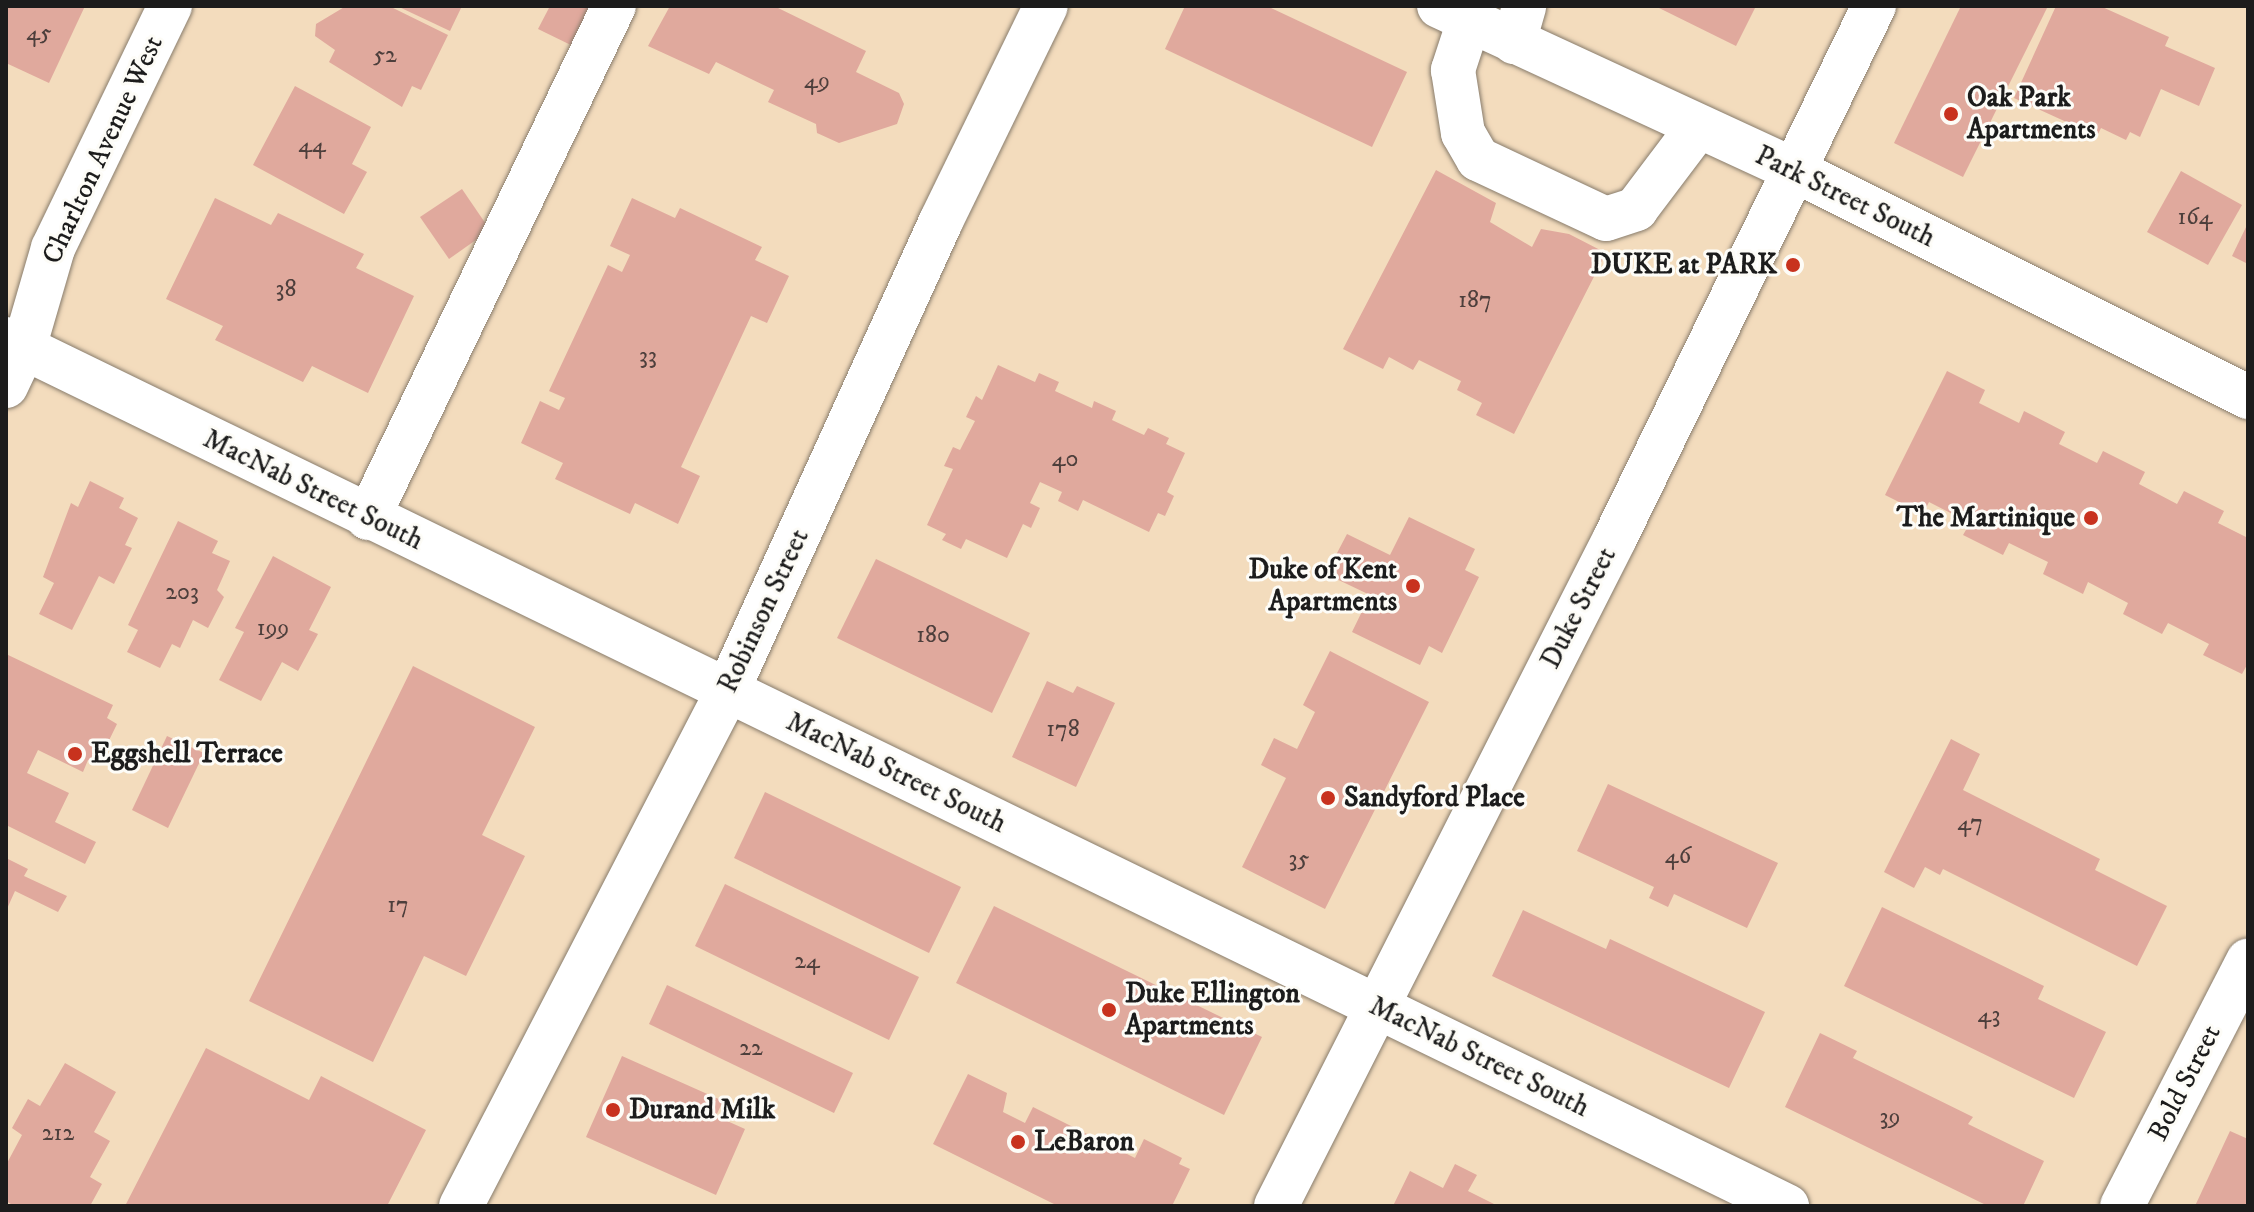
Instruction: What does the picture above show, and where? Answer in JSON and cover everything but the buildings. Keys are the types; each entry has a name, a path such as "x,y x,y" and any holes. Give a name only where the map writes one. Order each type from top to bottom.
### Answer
{"street":[{"name":"Charlton Avenue West","path":"12,358 53,248 170,6"},
{"path":"368,518 614,6"},
{"name":"Robinson Street","path":"461,1206 728,690 945,213 1046,6"},
{"name":"Duke Street","path":"1276,1206 1378,1008 1874,6"},
{"path":"1454,14 1453,70 1463,133 1478,159 1606,219 1636,209 1698,127"},
{"name":"Park Street South","path":"1454,14 1519,24 1698,127 1794,170 2248,397"},
{"name":"MacNab Street South","path":"12,358 368,518 1787,1206"},
{"name":"Bold Street","path":"2122,1206 2248,961"}],"place":[{"name":"Oak Park Apartments","path":"1951,114"},
{"name":"DUKE at PARK","path":"1793,265"},
{"name":"The Martinique","path":"2091,518"},
{"name":"Duke of Kent Apartments","path":"1413,586"},
{"name":"Eggshell Terrace","path":"75,754"},
{"name":"Sandyford Place","path":"1328,798"},
{"name":"Duke Ellington Apartments","path":"1109,1010"},
{"name":"Durand Milk","path":"613,1110"},
{"name":"LeBaron","path":"1018,1142"}]}
